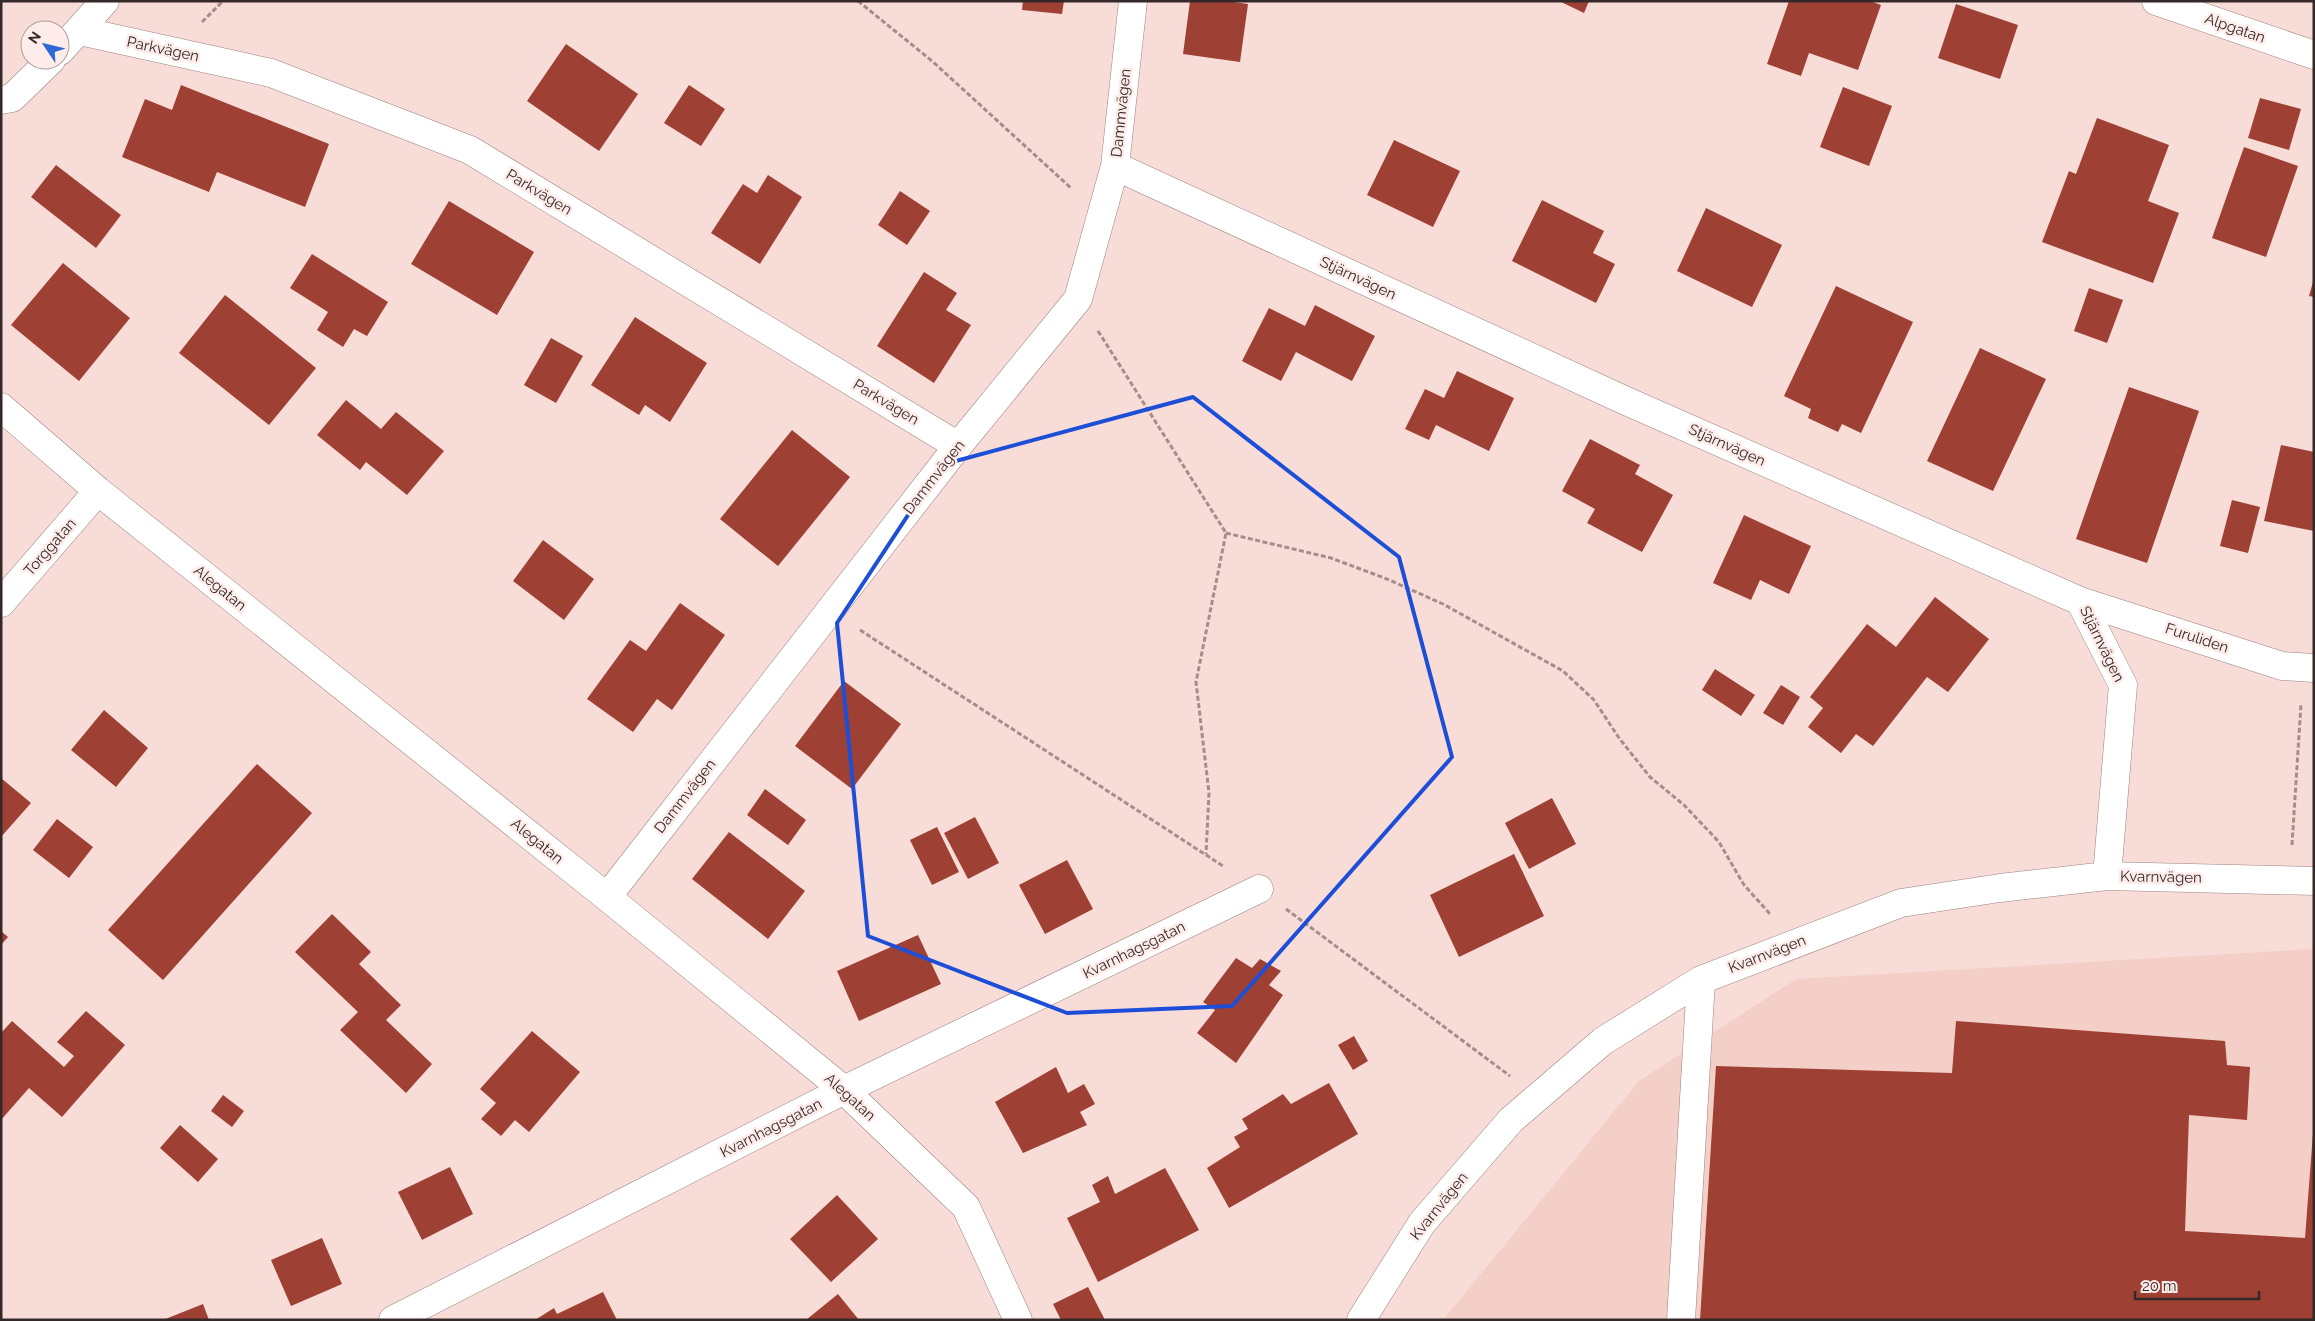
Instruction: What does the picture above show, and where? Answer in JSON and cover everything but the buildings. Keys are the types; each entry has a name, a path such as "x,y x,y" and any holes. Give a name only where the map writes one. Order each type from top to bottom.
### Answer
{"street":[{"path":"70,41 105,1"},
{"name":"Dammvägen","path":"607,897 958,446 1078,298 1115,166 1133,1"},
{"name":"Alpgatan","path":"2156,1 2314,55"},
{"name":"Parkvägen","path":"80,31 271,73 470,150 958,446"},
{"path":"1,100 12,98 41,70"},
{"name":"Stjärnvägen","path":"1115,166 1633,404 2080,600 2123,685 2107,876"},
{"name":"Alegatan","path":"1,407 98,491 607,897 844,1090 966,1207 1018,1320"},
{"name":"Torggatan","path":"1,604 98,491"},
{"name":"Furuliden","path":"2080,600 2282,666 2309,668"},
{"name":"Kvarnvägen","path":"1361,1320 1422,1223 1511,1120 1603,1041 1701,980 1901,903 2000,888 2107,876 2301,881"},
{"name":"Kvarnhagsgatan","path":"393,1320 844,1090 1259,889"},
{"path":"1681,1320 1701,980"}],"path":[{"path":"858,1 932,61 1101,216"},
{"path":"1078,298 1226,533 1196,682 1209,793 1206,855"},
{"path":"1226,533 1331,558 1387,579 1443,604 1563,671 1594,700 1618,738 1650,777 1684,805 1719,842 1744,885 1796,944"},
{"path":"830,610 1259,889 1538,1097"},
{"path":"2301,881 2309,668"}],"highlighted area":[{"path":"1193,397 1399,557 1452,757 1232,1006 1067,1013 868,936 837,623 941,465"}],"shaded area":[{"path":"2314,949 2314,1320 1443,1320 1639,1081 1796,979"}]}
